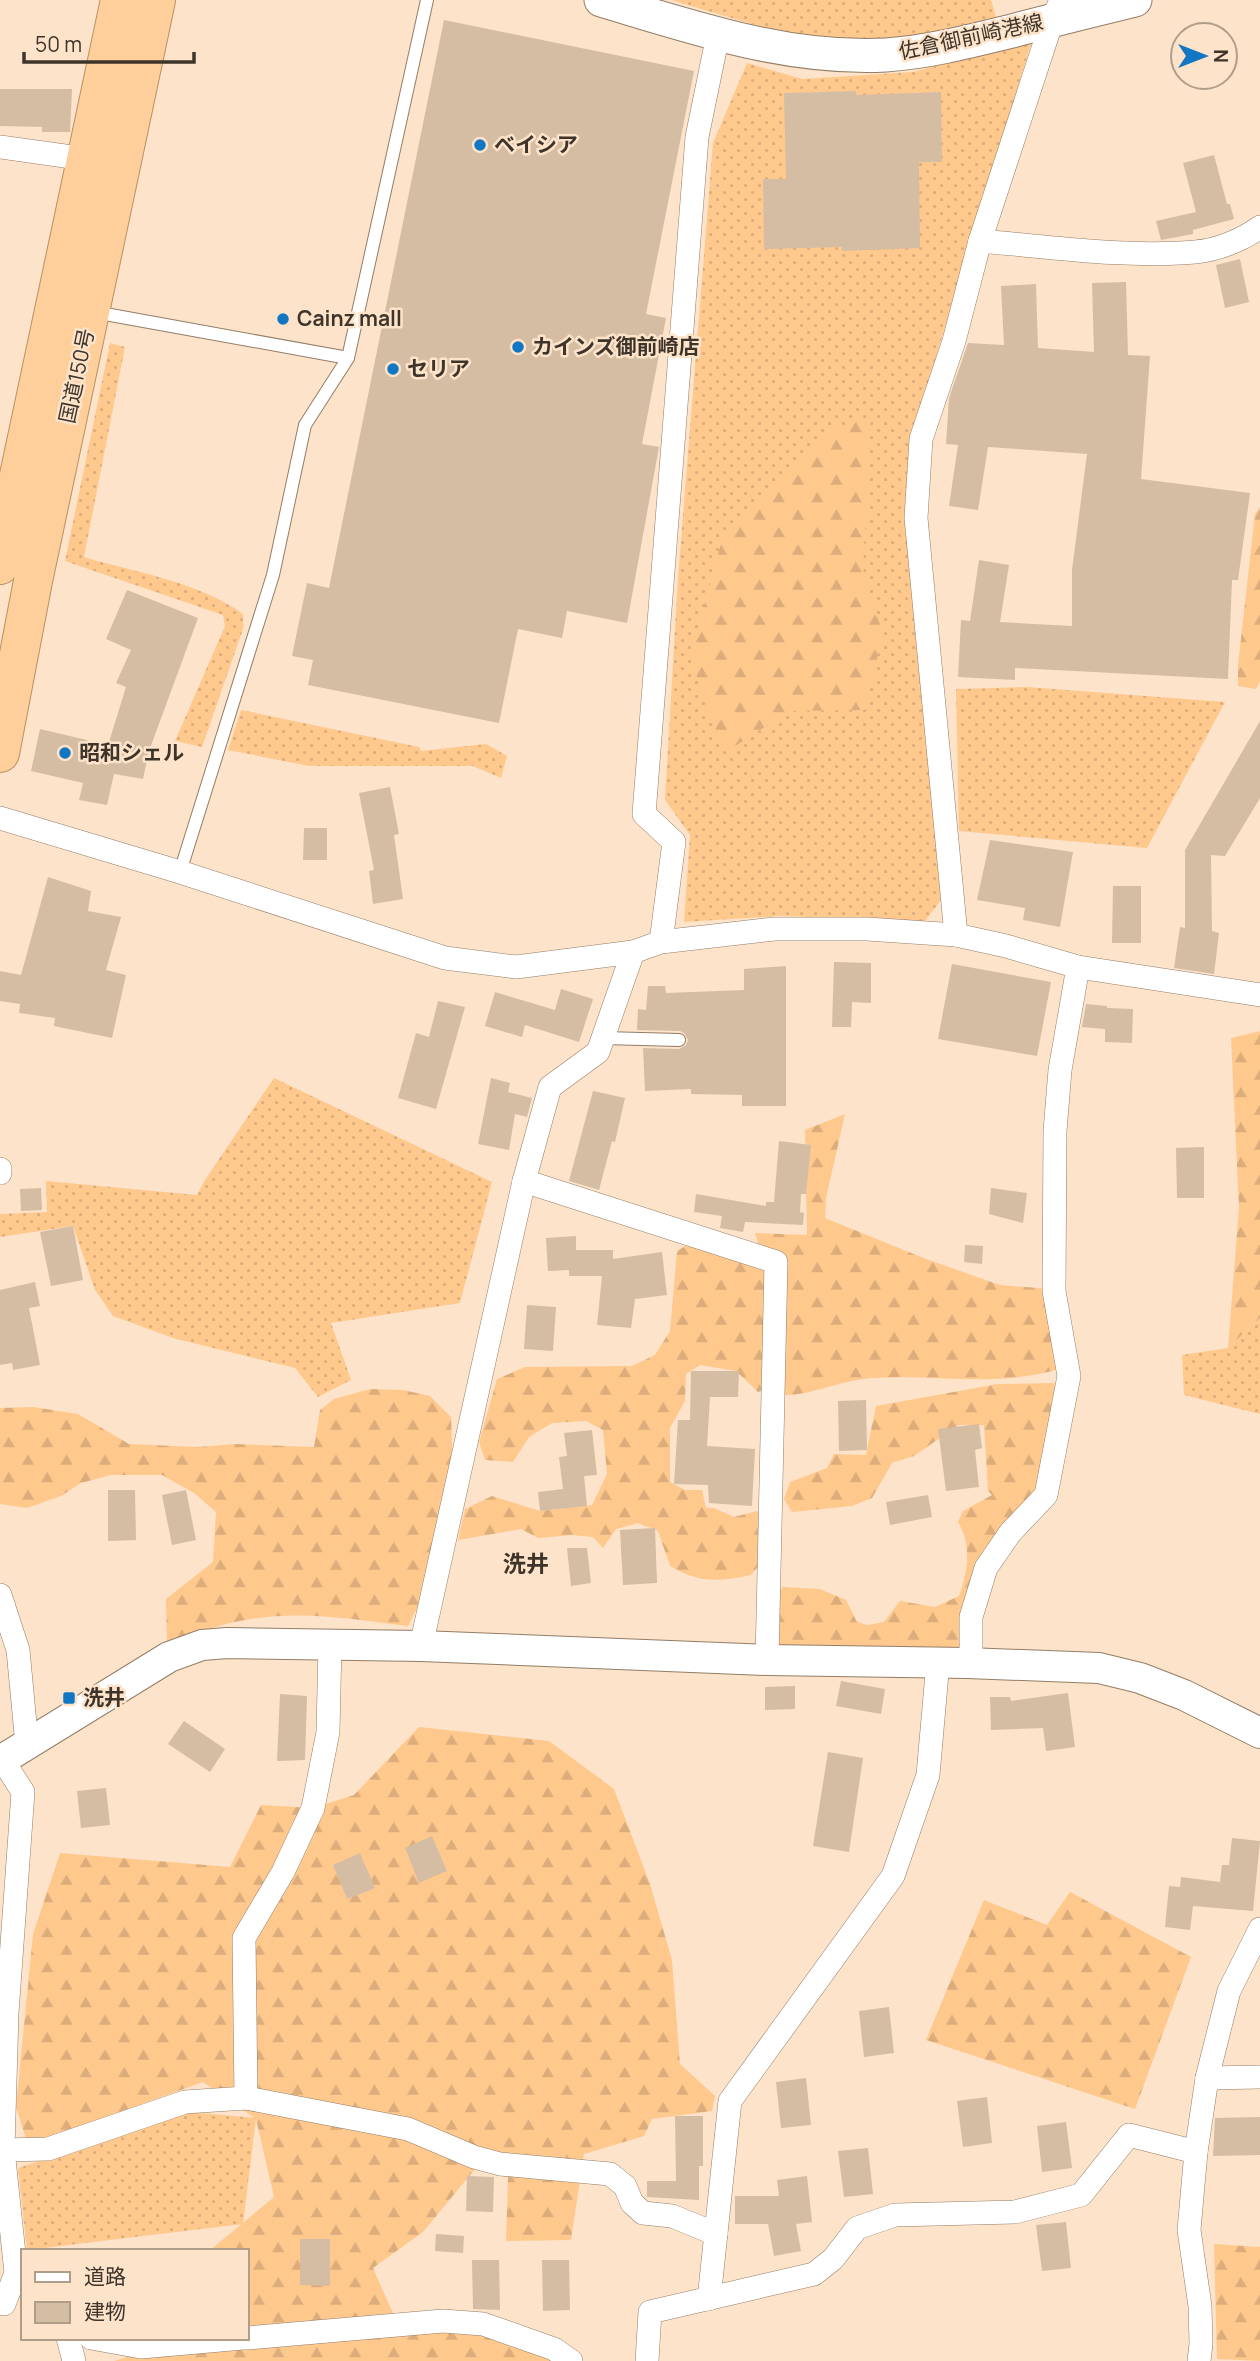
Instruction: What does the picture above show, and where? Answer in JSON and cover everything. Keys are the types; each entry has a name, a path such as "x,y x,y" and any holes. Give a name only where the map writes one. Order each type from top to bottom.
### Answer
{"highway":[{"name":"国道150号","path":"0,565 6,510 120,0"},
{"name":"国道150号","path":"0,753 33,581 156,0"}],"main road":[{"name":"佐倉御前崎港線","path":"601,0 718,35 773,48 833,54 887,55 955,45 1057,10 1135,0"}],"street":[{"path":"956,935 916,518 921,439 954,341 980,241 1057,10"},
{"path":"661,942 674,842 644,814 697,138 718,35"},
{"path":"0,147 86,159"},
{"path":"980,241 1123,253 1198,252 1244,239 1260,227"},
{"path":"0,818 180,872 445,958 516,967 633,952 661,942 774,929 867,929 956,935 1078,967 1260,995"},
{"path":"421,1646 524,1181 550,1087 598,1052 633,952"},
{"path":"971,1663 971,1617 986,1568 1010,1533 1046,1495 1069,1376 1054,1291 1055,1131 1060,1070 1078,967"},
{"path":"524,1181 776,1262 767,1660"},
{"path":"0,1595 18,1650 10,1755 23,1792 7,2013 2,2149 16,2273 9,2306"},
{"path":"10,1755 169,1657 202,1646 227,1643 421,1646 767,1660 939,1662 1099,1668 1140,1678 1184,1695 1260,1733"},
{"path":"246,2098 244,1938 283,1872 313,1808 328,1732 330,1645"},
{"path":"709,2299 730,2101 893,1876 928,1775 939,1662"},
{"path":"1199,2361 1200,2306 1189,2230 1196,2152 1207,2078 1229,1991 1260,1929"},
{"path":"1207,2078 1260,2077"},
{"path":"2,2149 48,2149 185,2102 246,2098 408,2129 474,2157 500,2164 610,2174 625,2186 632,2203 643,2213 671,2216 716,2234"},
{"path":"646,2361 650,2312 814,2274 833,2259 857,2228 895,2215 1015,2212 1081,2195 1129,2135 1196,2152"},
{"path":"248,2338 443,2321 483,2324 554,2349 571,2361"},
{"path":"69,2340 74,2361"},
{"path":"102,2340 141,2347 222,2340"}],"lane":[{"path":"180,872 273,575 305,425 348,358 427,0"},
{"path":"91,312 348,358"},
{"path":"603,1038 679,1040"}],"green space":[{"path":"671,0 991,0 997,20 880,44 772,30"},
{"path":"1032,40 910,443 941,900 925,921 780,916 684,922 690,835 665,800 678,578 713,143 747,63 802,79 913,72"},
{"path":"110,343 125,347 84,557 166,579 206,593 243,614 243,629 202,747 175,741 225,626 223,615 65,561"},
{"path":"871,419 863,569 883,634 865,710 790,711 732,748 719,739 690,657 722,540 835,427"},
{"path":"1260,507 1260,681 1256,689 1238,686 1238,665 1255,514"},
{"path":"1027,687 1225,702 1147,848 959,831 956,689"},
{"path":"241,710 419,747 421,751 486,744 507,756 501,778 473,766 309,766 228,750"},
{"path":"1260,1031 1260,1318 1228,1348 1239,1208 1231,1038"},
{"path":"274,1078 492,1182 460,1303 331,1323 351,1380 318,1397 295,1368 173,1338 113,1316 95,1290 73,1226 0,1237 0,1214 47,1212 46,1181 197,1195"},
{"path":"845,1114 826,1198 825,1218 926,1259 1000,1285 1051,1289 1059,1369 1012,1378 860,1379 786,1395 773,1395 770,1388 758,1392 736,1371 700,1365 686,1374 685,1401 670,1428 670,1482 685,1490 702,1490 706,1508 714,1508 734,1517 757,1511 765,1525 762,1562 751,1575 709,1580 680,1572 670,1566 658,1531 638,1523 616,1529 603,1548 593,1537 573,1535 538,1538 521,1529 458,1540 465,1509 492,1496 540,1511 592,1505 607,1474 603,1430 586,1421 552,1423 529,1437 513,1462 485,1460 479,1442 497,1379 525,1367 632,1366 655,1355 670,1331 677,1251 689,1244 760,1251 755,1233 807,1235 805,1130"},
{"path":"1260,1318 1260,1414 1184,1395 1182,1355 1228,1348"},
{"path":"1054,1383 1057,1395 1049,1479 986,1568 967,1662 771,1663 763,1612 783,1587 820,1589 846,1600 857,1622 868,1625 884,1622 900,1601 935,1607 959,1596 965,1577 967,1549 958,1522 963,1511 992,1495 988,1491 984,1425 959,1425 914,1456 892,1463 872,1498 852,1506 792,1512 784,1499 790,1482 827,1468 834,1454 866,1455 876,1406 998,1384"},
{"path":"370,1389 403,1390 430,1396 451,1417 453,1472 430,1583 408,1626 324,1616 261,1617 167,1642 166,1599 213,1562 216,1512 194,1493 162,1475 111,1475 81,1483 61,1496 27,1508 0,1504 0,1408 33,1407 78,1414 129,1444 314,1447 320,1410 334,1399"},
{"path":"419,1727 549,1741 614,1789 650,1884 672,1960 680,2064 715,2096 712,2111 652,2119 644,2136 584,2154 571,2240 506,2241 508,2177 475,2169 423,2232 373,2268 400,2329 493,2331 556,2361 114,2361 167,2345 248,2340 248,2249 211,2249 274,2197 256,2119 203,2082 28,2145 16,2107 33,1934 60,1853 230,1867 261,1805 313,1808 354,1795"},
{"path":"1070,1892 1191,1957 1135,2109 926,2040 984,1900 1047,1925"},
{"path":"189,2112 256,2118 243,2224 27,2249 18,2168"},
{"path":"1214,2244 1260,2247 1260,2361 1217,2359"}],"building":[{"path":"444,20 694,71 646,314 666,318 642,444 659,447 627,623 567,611 562,638 518,629 499,723 308,685 313,660 292,656 307,583 329,588"},
{"path":"0,89 72,89 70,132 42,132 42,127 0,126"},
{"path":"856,91 856,95 941,92 942,162 919,162 920,248 842,251 842,247 764,249 763,179 786,179 784,93"},
{"path":"1214,155 1227,204 1230,204 1234,219 1193,230 1193,234 1161,240 1156,221 1196,212 1183,163"},
{"path":"1240,259 1249,302 1225,308 1216,265"},
{"path":"1126,282 1128,355 1150,356 1141,479 1250,493 1238,580 1232,580 1228,679 1015,668 1015,680 958,677 961,620 970,621 979,560 1009,565 1000,622 1072,626 1072,570 1087,454 988,447 978,510 949,506 958,445 946,444 949,398 968,343 1004,345 1001,286 1036,284 1038,348 1094,352 1092,283"},
{"path":"127,590 198,618 149,751 143,779 114,774 107,805 79,800 83,783 31,771 40,729 108,745 126,687 116,683 131,650 106,639"},
{"path":"1260,721 1260,798 1225,856 1211,855 1212,931 1219,933 1214,974 1174,968 1180,927 1185,928 1185,850"},
{"path":"390,787 399,834 394,835 403,899 373,904 369,871 374,870 359,793"},
{"path":"304,828 327,828 327,860 303,860"},
{"path":"990,840 1073,852 1060,927 1023,920 1025,908 977,900"},
{"path":"48,877 91,891 88,911 121,917 106,970 126,975 112,1038 54,1026 55,1018 19,1013 20,1004 0,1001 0,971 21,975"},
{"path":"1113,886 1141,886 1141,943 1112,943"},
{"path":"834,962 871,963 871,1003 852,1002 851,1027 832,1027"},
{"path":"952,964 1051,982 1037,1056 938,1039"},
{"path":"786,966 786,1106 742,1106 742,1095 691,1094 691,1089 645,1091 643,1048 679,1049 686,1045 688,1040 680,1031 637,1030 638,1009 646,1010 648,986 665,986 666,993 744,990 744,969"},
{"path":"561,989 593,999 579,1042 525,1025 522,1037 485,1026 495,992 555,1010"},
{"path":"438,1001 465,1007 436,1109 398,1098 416,1033 429,1037"},
{"path":"1086,1004 1133,1009 1132,1043 1105,1042 1105,1029 1082,1027"},
{"path":"491,1078 510,1083 508,1092 532,1098 527,1117 515,1114 509,1150 478,1144"},
{"path":"593,1091 625,1098 615,1142 612,1141 599,1190 569,1181"},
{"path":"779,1141 811,1145 806,1194 801,1194 800,1212 804,1213 803,1225 745,1222 743,1232 720,1228 722,1216 694,1212 696,1194 766,1206 766,1202 774,1202"},
{"path":"1204,1147 1204,1198 1177,1198 1176,1148"},
{"path":"41,1188 42,1210 21,1211 20,1189"},
{"path":"991,1188 1027,1193 1023,1223 989,1214"},
{"path":"73,1226 83,1280 51,1286 40,1232"},
{"path":"576,1236 576,1250 613,1250 613,1259 662,1252 667,1295 635,1299 631,1328 597,1325 602,1276 569,1276 569,1270 548,1271 546,1238"},
{"path":"965,1245 983,1246 982,1264 964,1262"},
{"path":"35,1282 40,1306 29,1308 40,1365 13,1370 12,1363 0,1365 0,1290"},
{"path":"527,1305 556,1307 553,1351 524,1349"},
{"path":"691,1371 739,1371 738,1397 710,1397 707,1446 755,1449 752,1506 709,1503 708,1485 674,1484 678,1420 690,1420"},
{"path":"866,1400 867,1450 839,1451 838,1401"},
{"path":"979,1424 982,1448 975,1450 979,1487 946,1491 938,1429"},
{"path":"592,1430 597,1475 584,1476 587,1506 540,1511 538,1492 563,1489 559,1457 567,1456 564,1433"},
{"path":"108,1490 135,1490 136,1540 108,1541"},
{"path":"186,1490 196,1540 172,1545 162,1495"},
{"path":"928,1495 932,1517 890,1525 886,1502"},
{"path":"655,1528 657,1583 623,1585 620,1530"},
{"path":"567,1548 587,1548 591,1583 571,1586"},
{"path":"841,1681 885,1689 881,1714 836,1706"},
{"path":"795,1686 795,1709 765,1710 765,1687"},
{"path":"1068,1693 1075,1747 1046,1751 1043,1728 991,1730 990,1697 1010,1697 1011,1701"},
{"path":"280,1694 307,1696 305,1760 277,1761"},
{"path":"184,1721 225,1749 210,1772 168,1744"},
{"path":"828,1752 863,1758 849,1852 813,1846"},
{"path":"106,1788 110,1825 81,1828 77,1791"},
{"path":"432,1836 447,1871 419,1883 405,1848"},
{"path":"1232,1838 1260,1841 1253,1911 1193,1906 1190,1930 1165,1927 1169,1886 1180,1887 1181,1877 1220,1882 1222,1865 1229,1865"},
{"path":"360,1853 375,1888 347,1899 333,1865"},
{"path":"889,2007 894,2053 864,2057 859,2011"},
{"path":"806,2078 811,2125 781,2128 776,2082"},
{"path":"987,2097 992,2143 963,2147 957,2101"},
{"path":"675,2116 703,2116 703,2166 699,2166 699,2200 647,2197 647,2181 676,2181"},
{"path":"1260,2117 1260,2155 1213,2156 1215,2118"},
{"path":"1066,2122 1072,2168 1042,2172 1037,2126"},
{"path":"868,2148 873,2194 844,2197 838,2151"},
{"path":"467,2176 494,2177 493,2212 466,2211"},
{"path":"807,2176 812,2222 796,2224 801,2251 774,2256 768,2224 735,2224 735,2196 779,2196 777,2180"},
{"path":"1066,2222 1071,2268 1042,2271 1036,2225"},
{"path":"436,2234 464,2236 463,2253 435,2251"},
{"path":"300,2239 330,2239 330,2286 300,2285"},
{"path":"472,2260 499,2260 500,2310 473,2309"},
{"path":"542,2260 569,2260 570,2310 543,2311"}],"place":[{"name":"ベイシア","path":"480,145"},
{"name":"Cainz mall","path":"283,319"},
{"name":"カインズ御前崎店","path":"518,347"},
{"name":"セリア","path":"393,369"},
{"name":"昭和シェル","path":"65,753"},
{"name":"洗井","path":"69,1698"}],"district":[{"name":"洗井","path":"526,1564"}]}
